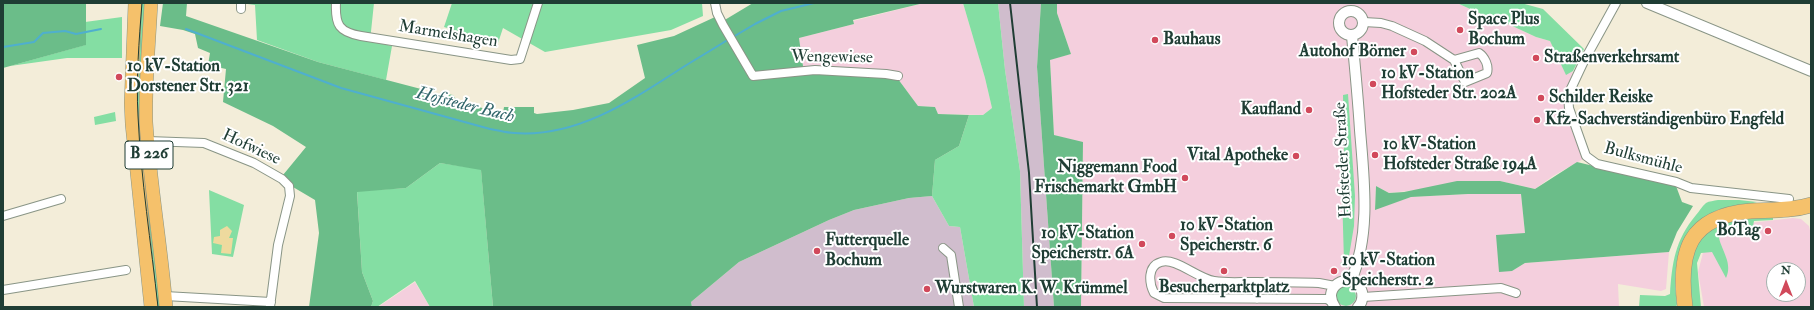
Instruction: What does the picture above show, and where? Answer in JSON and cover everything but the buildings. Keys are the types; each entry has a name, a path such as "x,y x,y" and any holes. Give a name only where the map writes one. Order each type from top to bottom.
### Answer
{"highway":[{"path":"1686,307 1682,283 1682,269 1689,245 1698,232 1707,223 1721,216 1790,205 1811,205"},
{"path":"1790,205 1811,217"}],"main road":[{"name":"B 226","path":"135,3 132,58 132,124 151,307"},
{"name":"B 226","path":"151,3 146,99 148,141 166,301"}],"street":[{"name":"Marmelshagen","path":"336,3 335,16 338,25 344,31 376,38 511,60 520,59 538,3"},
{"name":"Wengewiese","path":"715,3 717,13 726,30 754,76 815,70 898,76"},
{"name":"Bulksmühle","path":"1616,3 1584,61 1568,95 1569,108 1586,156 1597,164 1676,182 1691,188 1790,205"},
{"path":"1647,3 1811,71"},
{"path":"1349,7 1359,14 1364,22 1360,32 1352,36 1345,34 1339,26 1340,17 1349,7"},
{"path":"1364,22 1381,23 1408,33 1454,60"},
{"name":"Hofsteder Straße","path":"1351,281 1357,266 1365,215 1364,172 1352,36"},
{"name":"Hofwiese","path":"148,141 204,143 254,163 282,179 289,186 290,196 278,245 270,305"},
{"path":"3,216 61,199"},
{"path":"943,248 951,255 959,307"},
{"path":"1334,305 1327,299 1164,298 1154,293 1150,282 1150,275 1153,267 1157,263 1166,261 1174,262 1192,272 1214,281 1319,282 1335,286"},
{"path":"4,287 49,284 126,270"},
{"path":"1334,305 1331,295 1335,286 1342,281 1351,281 1359,287 1362,297 1358,307"},
{"path":"1257,282 1257,299"},
{"path":"1362,297 1501,288 1516,292"},
{"path":"166,301 270,305"}],"shaded area":[{"path":"924,3 963,3 985,78 992,108 983,115 938,114 935,107 918,106 898,79 804,73 799,38 854,24 853,21"},
{"path":"998,3 1041,3 1037,67 1054,307 1024,307 1020,171 1005,70"},
{"path":"1057,3 1457,3 1536,37 1550,41 1566,74 1573,71 1564,98 1585,158 1553,176 1535,189 1500,181 1389,193 1376,186 1375,209 1411,197 1468,194 1521,194 1525,233 1512,271 1525,263 1669,252 1666,289 1661,291 1618,284 1619,307 1081,307 1083,143 1054,135 1050,59 1071,54 1057,13"},
{"path":"932,196 949,226 960,227 974,307 692,307 691,302 739,262 829,220 854,210 909,198"},
{"path":"1793,218 1801,219 1809,226 1811,235 1811,307 1704,307 1698,272 1705,245 1713,234 1733,225"},
{"path":"415,282 430,307 378,307"}],"green space":[{"path":"3,3 86,3 86,45 3,68"},
{"path":"138,3 148,3 144,51 162,307 155,307 136,133"},
{"path":"163,3 187,3 186,16 318,62 421,89 445,101 447,94 453,95 458,102 503,113 504,107 534,107 534,113 537,114 573,110 609,103 645,78 637,45 674,36 715,17 718,24 753,3 924,3 853,20 854,24 799,38 804,73 898,79 918,106 935,107 938,114 969,115 959,146 935,160 932,196 909,198 854,210 829,220 739,262 691,302 692,307 493,307 481,170 440,163 406,188 357,192 362,272 373,301 371,307 309,307 319,233 315,200 293,187 283,175 306,147 273,126 223,102 226,69 208,65 210,53 198,48 195,34 183,30 160,26"},
{"path":"240,3 374,3 370,41 392,46 386,80 318,62 257,40 255,5"},
{"path":"452,3 702,3 703,16 671,30 545,52 503,28 498,43 444,27"},
{"path":"963,3 998,3 1005,70 1020,171 1024,307 974,307 960,227 949,226 932,196 935,160 959,146 969,115 983,115 992,108 985,78"},
{"path":"1041,3 1057,3 1057,13 1071,54 1050,60 1054,135 1083,142 1081,307 1054,307 1037,67"},
{"path":"1457,3 1521,3 1543,9 1584,49 1573,71 1566,75 1550,41 1536,37"},
{"path":"122,17 122,58 67,58 10,66 85,45 85,22"},
{"path":"1348,94 1355,196 1354,226 1347,268 1340,263 1344,262 1341,158 1344,157 1343,95"},
{"path":"115,112 116,121 95,125 94,117"},
{"path":"1577,162 1676,186 1682,202 1693,206 1677,232 1669,252 1525,263 1512,271 1499,272 1496,235 1525,233 1521,194 1468,194 1411,197 1375,210 1376,186 1389,193 1404,192 1457,181 1500,181 1535,189"},
{"path":"440,163 481,169 493,307 430,307 415,281 377,307 371,307 373,301 362,272 357,191 406,188"},
{"path":"209,190 244,205 233,257 212,254"},
{"path":"1718,200 1757,202 1718,210 1704,218 1686,237 1680,249 1677,261 1676,307 1639,307 1640,295 1665,296 1670,294 1676,252 1683,234 1706,203"},
{"path":"1773,215 1773,220 1754,221 1753,226 1732,229 1721,233 1719,238 1720,243 1728,263 1728,273 1726,278 1712,252 1701,253 1697,263 1701,307 1691,307 1688,274 1696,242 1710,229 1723,222"},
{"path":"1346,286 1353,289 1356,296 1353,303 1346,306 1339,303 1336,296 1339,289"}],"sand":[{"path":"227,226 232,231 229,238 233,238 231,254 221,253 222,245 213,243 214,237 220,236 220,230"}],"waterway":[{"name":"Hofsteder Bach","path":"733,37 781,11 814,3"},
{"name":"Hofsteder Bach","path":"3,47 34,42 43,33 65,31 76,34 101,29"},
{"name":"Hofsteder Bach","path":"186,29 341,88 508,133 537,133 558,130 580,124 600,116 620,106 729,39"}],"tram line":[{"path":"142,3 137,102 139,140 158,307"}],"railway":[{"path":"1010,3 1029,173 1037,307"}],"place":[{"name":"Space Plus Bochum","path":"1460,30"},
{"name":"Bauhaus","path":"1155,40"},
{"name":"Autohof Börner","path":"1414,52"},
{"name":"Straßenverkehrsamt","path":"1536,58"},
{"name":"10 kV-Station Dorstener Str. 321","path":"119,77"},
{"name":"10 kV-Station Hofsteder Str. 202A","path":"1373,84"},
{"name":"Schilder Reiske","path":"1541,98"},
{"name":"Kaufland","path":"1309,110"},
{"name":"Kfz-Sachverständigenbüro Engfeld","path":"1537,120"},
{"name":"10 kV-Station Hofsteder Straße 194A","path":"1375,155"},
{"name":"Vital Apotheke","path":"1296,156"},
{"name":"Niggemann Food Frischemarkt GmbH","path":"1185,178"},
{"name":"BoTag","path":"1768,231"},
{"name":"10 kV-Station Speicherstr. 6","path":"1172,236"},
{"name":"10 kV-Station Speicherstr. 6A","path":"1142,244"},
{"name":"Futterquelle Bochum","path":"817,251"},
{"name":"Besucherparktplatz","path":"1224,271"},
{"name":"10 kV-Station Speicherstr. 2","path":"1334,271"},
{"name":"Wurstwaren K. W. Krümmel","path":"927,289"}]}
